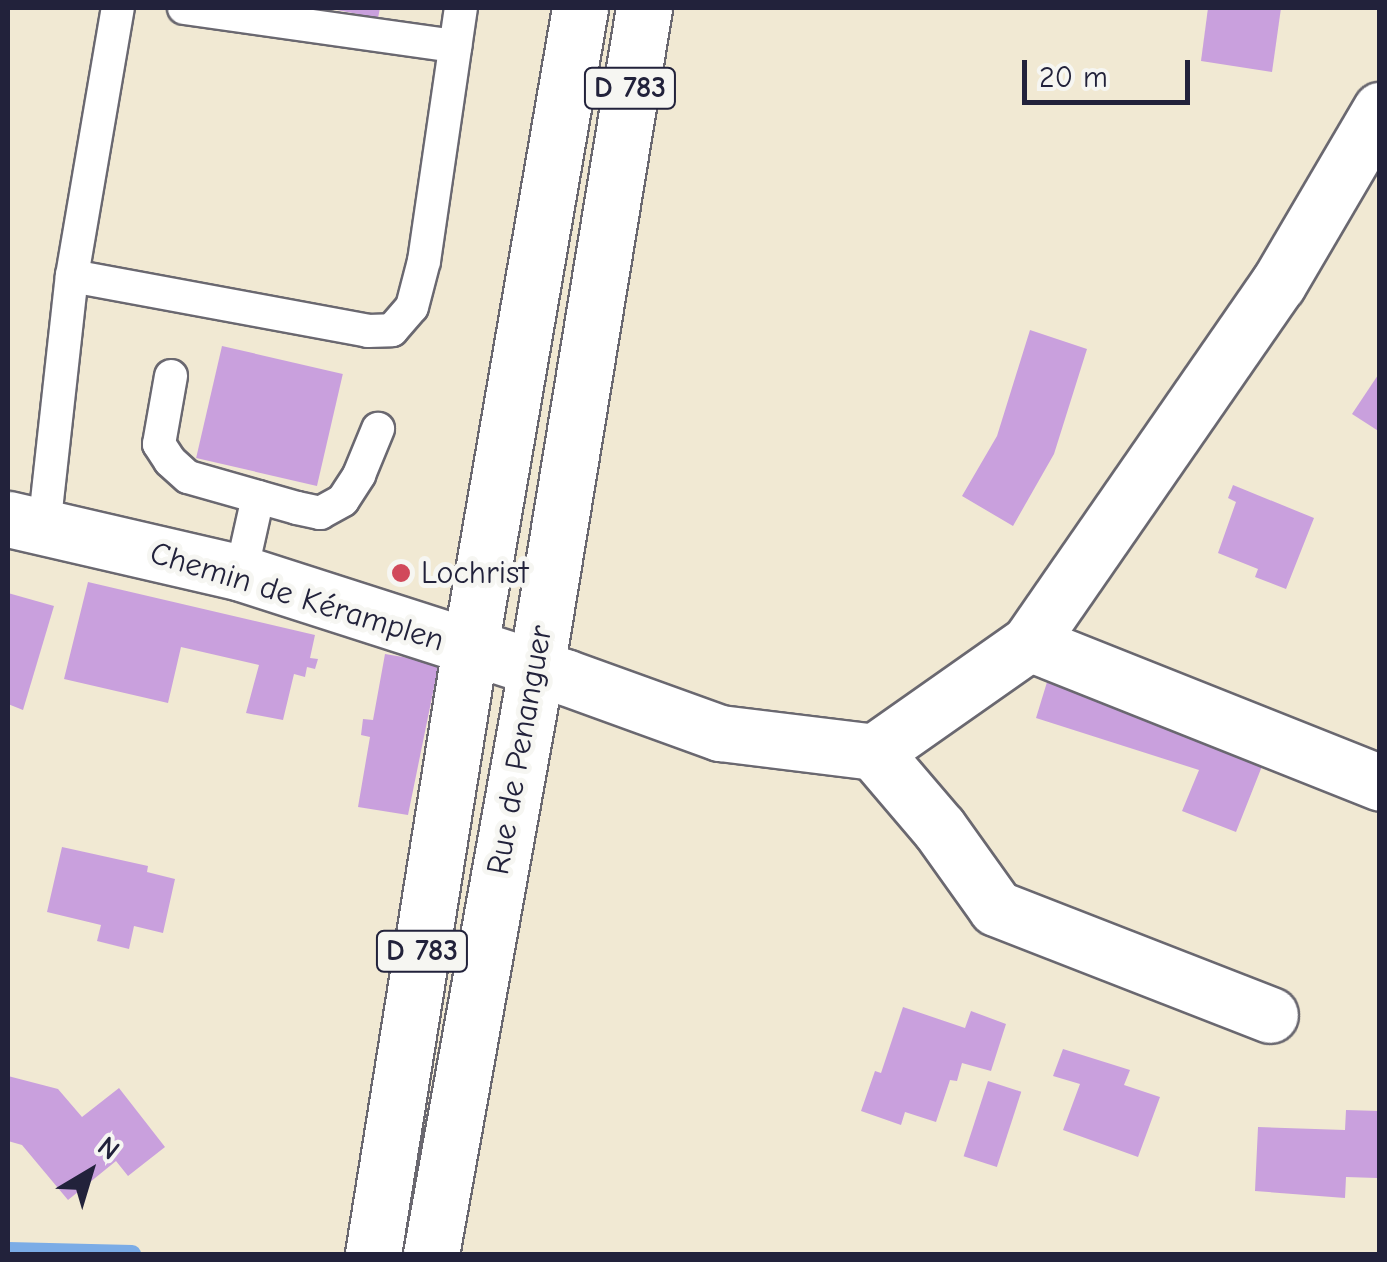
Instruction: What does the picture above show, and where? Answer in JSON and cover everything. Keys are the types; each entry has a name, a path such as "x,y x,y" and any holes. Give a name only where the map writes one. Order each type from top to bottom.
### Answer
{"street":[{"name":"Rue de Penanguer","path":"374,1254 470,648 580,8"},
{"name":"Rue de Penanguer","path":"431,1254 536,669 644,8"},
{"path":"1270,1015 996,908 939,828 874,752 1029,643 1278,284 1380,110"},
{"name":"Chemin de Kéramplen","path":"26,523 241,573 720,733 874,752"},
{"path":"1029,643 1380,782"}],"lane":[{"path":"26,523 118,8"},
{"path":"184,8 456,46"},
{"path":"72,276 368,331 392,330 412,308 424,261 461,8"},
{"path":"172,376 159,444 170,462 188,477 320,514 343,500 359,475 378,429"},
{"path":"241,573 258,497"}],"building":[{"path":"327,8 380,8 378,18"},
{"path":"1208,8 1281,8 1272,72 1201,61"},
{"path":"1030,330 1087,349 1054,454 1013,526 962,496 997,436"},
{"path":"222,346 343,374 317,486 196,458"},
{"path":"1380,372 1380,432 1352,414"},
{"path":"1233,485 1314,518 1286,589 1255,577 1258,569 1218,553 1236,502 1228,498"},
{"path":"88,582 315,635 310,658 318,659 315,669 307,667 305,677 294,674 283,720 246,713 259,665 181,647 168,703 64,679"},
{"path":"8,593 54,606 23,710 8,704"},
{"path":"385,654 439,663 408,815 358,807 370,737 361,735 363,719 373,720"},
{"path":"1051,669 1270,746 1236,832 1182,811 1199,770 1036,718"},
{"path":"62,847 148,866 147,872 175,879 163,933 134,926 129,949 97,941 101,925 47,912"},
{"path":"903,1007 965,1028 971,1011 1006,1024 991,1071 962,1063 957,1081 950,1080 936,1122 905,1112 901,1125 861,1111 875,1071 881,1073"},
{"path":"1063,1049 1130,1070 1124,1085 1160,1097 1138,1157 1063,1130 1080,1084 1053,1076"},
{"path":"8,1076 58,1089 82,1117 119,1088 165,1147 128,1176 116,1161 68,1200 22,1145 8,1141"},
{"path":"988,1081 1021,1092 997,1167 964,1156"},
{"path":"1346,1110 1380,1111 1377,1178 1346,1177 1345,1198 1255,1191 1258,1127 1345,1130"}],"waterway":[{"path":"8,1251 132,1254"}],"place":[{"name":"Lochrist","path":"401,573"}]}
